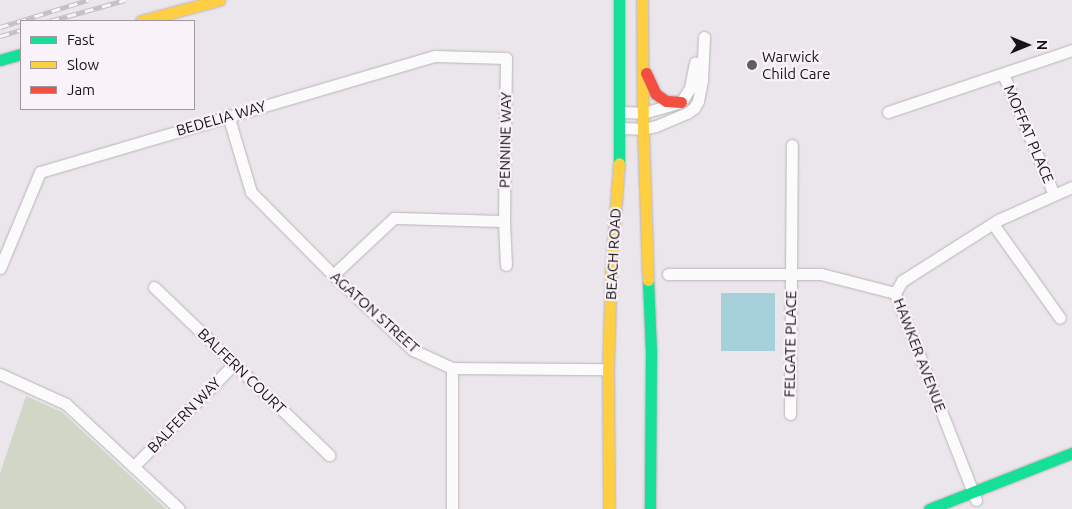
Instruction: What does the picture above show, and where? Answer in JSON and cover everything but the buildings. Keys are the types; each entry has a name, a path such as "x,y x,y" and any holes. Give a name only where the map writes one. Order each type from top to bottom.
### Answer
{"main road":[{"path":"145,20 219,0"},
{"name":"BEACH ROAD","path":"609,509 608,369 611,269 620,128 619,0"},
{"name":"BEACH ROAD","path":"642,0 643,129 650,273 650,509"},
{"path":"0,60 20,54"},
{"path":"642,63 656,94 666,101 681,102"},
{"path":"954,509 974,495 1072,453"},
{"path":"930,509 1072,463"}],"street":[{"path":"620,128 643,129 660,125 688,114 694,108 698,101 702,80 704,37"},
{"name":"MOFFAT PLACE","path":"888,112 1072,50"},
{"name":"BEDELIA WAY","path":"0,268 40,172 228,115 435,56 506,58"},
{"name":"PENNINE WAY","path":"506,58 504,221 506,265"},
{"path":"620,112 643,113 681,102 690,88 695,62"},
{"name":"MOFFAT PLACE","path":"1003,74 1054,195"},
{"name":"AGATON STREET","path":"228,115 251,192 333,275 413,350 452,368 608,369"},
{"name":"FELGATE PLACE","path":"790,414 792,145"},
{"name":"HAWKER AVENUE","path":"974,495 895,293 902,282 994,224 1072,187"},
{"path":"333,275 394,218 504,221"},
{"path":"994,224 1060,318"},
{"name":"FELGATE PLACE","path":"668,274 821,274 895,293"},
{"name":"BALFERN COURT","path":"154,287 329,455"},
{"name":"BALFERN WAY","path":"134,466 234,364"},
{"path":"452,368 452,509"},
{"path":"0,374 66,404 179,509"}],"green space":[{"path":"26,396 62,412 166,509 0,509 0,473"}],"water":[{"path":"721,293 775,293 775,351 721,351"}],"railway":[{"path":"23,20 88,0"},
{"path":"54,20 125,0"},
{"path":"0,27 20,21"},
{"path":"0,36 20,30"}],"traffic: fast":[{"path":"619,0 619,163"},
{"path":"0,60 20,54"},
{"path":"648,280 651,352 650,509"},
{"path":"929,509 1072,453"}],"traffic: slow":[{"path":"145,20 219,0"},
{"path":"642,0 643,129 648,280"},
{"path":"609,509 608,369 611,269 619,163"}],"traffic: jam":[{"path":"646,73 656,94 666,101 681,102"}],"place":[{"name":"Warwick Child Care","path":"752,65"}]}
